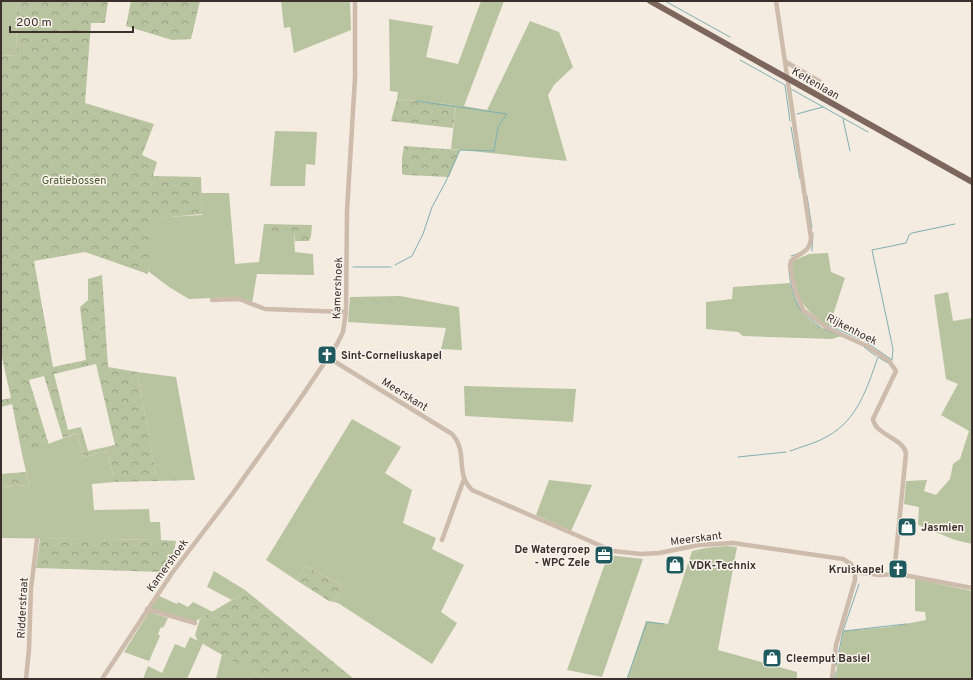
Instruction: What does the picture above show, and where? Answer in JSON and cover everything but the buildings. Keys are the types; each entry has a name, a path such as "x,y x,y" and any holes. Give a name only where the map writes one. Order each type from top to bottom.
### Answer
{"main road":[{"name":"Keltenlaan","path":"650,1 972,182"}],"street":[{"name":"Kamershoek","path":"102,679 147,609 267,446 328,358 343,332 346,312 347,211 355,78 355,1"},
{"path":"776,1 786,62 786,78"},
{"path":"786,62 819,81"},
{"name":"Rijkenhoek","path":"786,78 811,238 806,252 794,258 790,266 798,300 803,310 817,322 867,346 889,361 896,371 873,419 874,423 879,429 902,444 906,453 894,574"},
{"path":"212,300 239,299 265,309 346,312"},
{"name":"Meerskant","path":"328,358 452,434 460,446 461,471 464,479 472,490 613,551 641,554 659,553 700,545 733,543 843,559 851,564 856,572"},
{"name":"Meerskant","path":"442,540 464,479"},
{"name":"Ridderstraat","path":"26,679 29,649 31,589 37,538"},
{"path":"832,679 836,645 856,572 880,575 894,574 972,588"},
{"path":"147,609 195,624"}],"green space":[{"path":"1,1 16,1 17,55 2,56"},
{"name":"Gratiebossen","path":"16,1 108,1 105,23 91,23 85,103 154,124 142,155 157,162 153,176 201,177 202,214 148,219 148,274 85,252 34,261 53,367 86,360 80,307 88,300 88,279 102,275 108,367 137,372 156,475 194,475 195,480 115,482 107,451 84,457 77,433 63,438 44,376 29,380 49,445 22,454 12,404 1,407 1,400 11,398 1,353 1,41 3,56 17,55","holes":["96,364 115,445 88,451 81,427 68,430 54,374"]},
{"path":"131,1 200,1 191,39 172,40 126,26"},
{"path":"281,1 350,1 351,30 294,53 290,27 284,28"},
{"path":"481,1 504,1 464,106 487,110 530,21 559,32 573,67 554,85 548,95 567,161 451,149 456,105 397,99 398,92 390,91 389,19 433,26 426,57 458,64"},
{"path":"397,99 456,105 453,128 391,121"},
{"path":"275,131 317,132 315,165 306,164 305,186 270,186"},
{"path":"404,146 460,150 449,177 405,175 402,174"},
{"path":"201,193 229,193 235,264 259,262 263,232 294,232 295,252 313,254 314,275 257,274 252,303 235,297 189,299 169,287 148,271 148,218 202,215"},
{"path":"264,224 312,225 311,236 309,241 295,241 294,232 263,232"},
{"path":"828,253 831,272 845,278 829,327 813,315 802,303 798,296 793,278 792,267 793,261 809,254"},
{"path":"790,283 793,294 802,311 814,323 841,336 832,339 743,336 738,332 706,329 706,302 732,299 733,287"},
{"path":"948,292 953,321 972,318 972,544 955,540 918,525 919,507 904,504 906,481 927,480 924,491 936,495 950,479 953,464 960,459 969,431 941,415 958,384 946,379 934,295"},
{"path":"400,296 459,307 462,350 441,349 446,328 348,322 350,297"},
{"path":"137,372 176,377 194,475 156,476"},
{"path":"464,386 576,389 573,422 465,416"},
{"path":"352,419 401,447 385,473 412,490 403,523 436,538 432,549 464,565 441,612 457,623 432,664 338,603 334,602 343,586 306,566 296,580 266,560"},
{"path":"77,433 84,457 107,451 115,482 92,484 94,510 149,509 150,522 160,522 161,540 1,538 1,487 29,485 22,454"},
{"path":"26,472 29,485 1,487 1,474"},
{"path":"549,480 592,485 571,531 536,515"},
{"path":"40,538 176,541 174,552 164,572 36,568"},
{"path":"726,546 737,547 718,650 797,672 797,679 627,679 646,621 668,624 692,551"},
{"path":"608,555 643,559 602,677 567,670"},
{"path":"306,566 343,586 334,602 329,601 296,580"},
{"path":"214,571 245,590 232,600 207,587"},
{"path":"915,579 972,591 972,679 835,679 843,631 889,627 926,620 925,612 915,611"},
{"path":"245,590 354,679 264,679 198,641 195,635 200,619 232,600"},
{"path":"159,596 188,607 193,602 213,612 194,622 150,609"},
{"path":"149,612 168,618 163,628 161,627 158,634 160,636 149,661 124,652"},
{"path":"190,637 203,643 187,679 143,679 148,666 162,673 175,644 185,648"},
{"path":"222,654 264,679 216,679"}],"waterway":[{"path":"665,1 730,37"},
{"path":"740,60 785,85 790,121"},
{"path":"791,89 868,132"},
{"path":"395,265 412,256 423,234 432,207 460,150 494,151 498,127 507,114 417,101"},
{"path":"797,114 823,107"},
{"path":"843,119 850,151"},
{"path":"791,127 800,179"},
{"path":"807,196 812,228"},
{"path":"892,360 893,349 872,250 906,243 909,235 912,233 955,224"},
{"path":"812,251 813,233"},
{"path":"791,256 797,254"},
{"path":"353,267 391,267"},
{"path":"789,270 790,281 796,302 801,311"},
{"path":"805,314 821,328"},
{"path":"830,326 860,339"},
{"path":"824,329 840,336"},
{"path":"865,341 892,360"},
{"path":"864,347 876,356"},
{"path":"790,451 819,441 838,429 847,421 860,402 878,357 888,363"},
{"path":"738,457 786,452"},
{"path":"836,666 843,631 859,584"},
{"path":"627,679 647,622 664,624"},
{"path":"844,631 906,624"},
{"path":"835,672 835,679"}],"place":[{"name":"Sint-Corneliuskapel","path":"327,355"},
{"name":"Jasmien","path":"907,527"},
{"name":"De Watergroep - WPC Zele","path":"604,555"},
{"name":"VDK-Technix","path":"675,565"},
{"name":"Kruiskapel","path":"898,569"},
{"name":"Cleemput Basiel","path":"772,658"}]}
